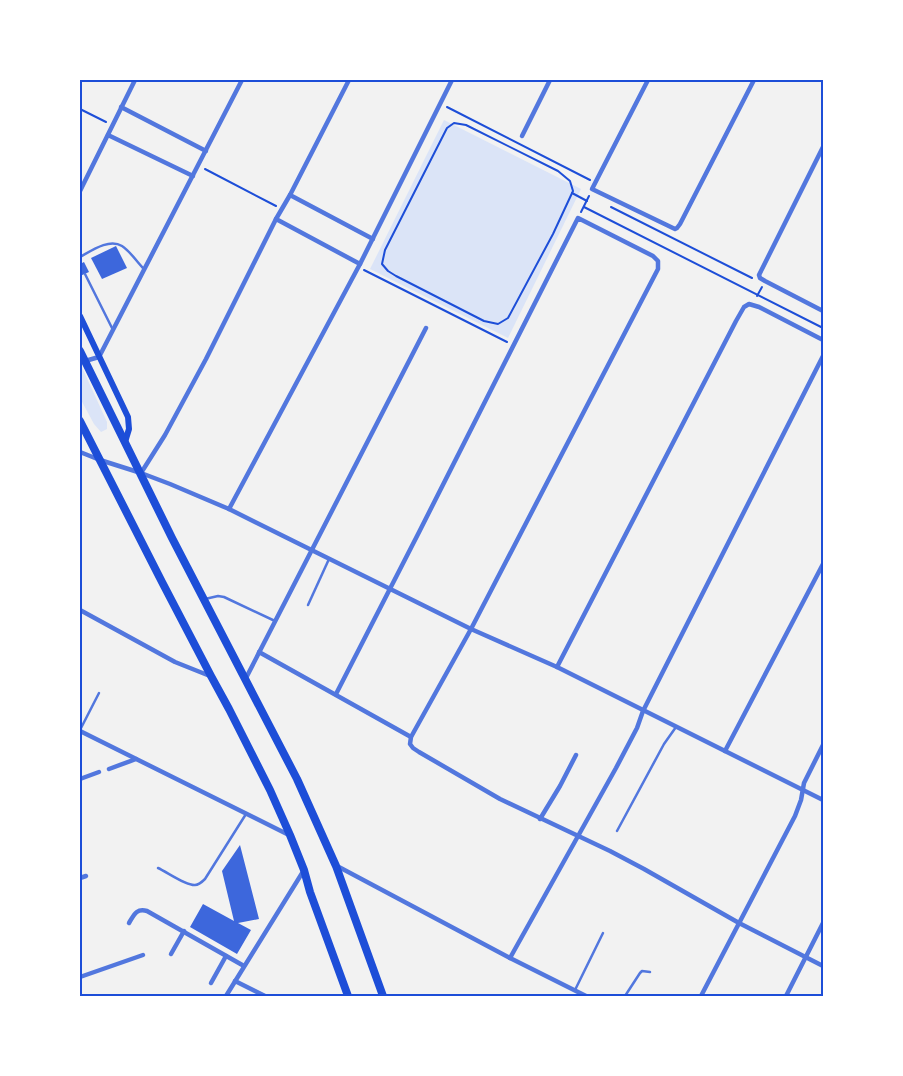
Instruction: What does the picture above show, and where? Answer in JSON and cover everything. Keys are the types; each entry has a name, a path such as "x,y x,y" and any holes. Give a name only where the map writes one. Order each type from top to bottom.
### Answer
{"highway":[{"path":"80,351 156,505 298,779 336,866 383,996"},
{"path":"80,421 270,790 304,870 348,996"}],"main road":[{"path":"80,316 128,417 129,428 125,442"}],"street":[{"path":"80,191 136,80"},
{"path":"85,361 99,357 242,80"},
{"path":"141,473 165,435 206,359 348,80"},
{"path":"229,510 373,239 452,80"},
{"path":"522,136 550,80"},
{"path":"648,80 592,189 672,229 677,228 680,224 754,80"},
{"path":"121,108 206,151"},
{"path":"108,135 193,176"},
{"path":"823,147 760,272 763,281 823,311"},
{"path":"290,195 373,239"},
{"path":"336,694 578,218 653,256 658,261 658,269 471,629 411,737 410,744 419,752 500,799 644,869 739,923 823,966"},
{"path":"276,219 359,265"},
{"path":"557,667 744,308 749,304 753,305 823,340"},
{"path":"246,678 426,328"},
{"path":"510,958 637,728 643,711 823,356"},
{"path":"80,452 170,484 229,510 471,629 557,667 823,800"},
{"path":"725,751 823,564"},
{"path":"80,610 175,662 211,676"},
{"path":"259,652 411,737"},
{"path":"80,730 290,836"},
{"path":"701,996 795,816 801,800 804,783 823,745"},
{"path":"540,819 576,755"},
{"path":"109,769 136,759"},
{"path":"80,778 99,772"},
{"path":"336,866 586,996"},
{"path":"226,996 304,870"},
{"path":"80,878 86,876"},
{"path":"129,923 139,910 147,911 244,966"},
{"path":"786,996 823,923"},
{"path":"171,954 184,931"},
{"path":"80,977 142,955"},
{"path":"211,983 226,956"},
{"path":"235,981 264,996"}],"lane":[{"path":"80,256 104,245 116,243 122,246 144,269"},
{"path":"85,274 112,330"},
{"path":"308,605 329,558"},
{"path":"204,599 218,596 224,597 275,621"},
{"path":"80,730 99,693"},
{"path":"617,831 664,744 676,728"},
{"path":"158,868 188,884 200,884 246,814"},
{"path":"575,990 603,933"},
{"path":"625,996 642,971 650,972"}],"path":[{"path":"440,104 595,183"},
{"path":"80,109 113,125"},
{"path":"454,122 466,125 558,171 570,182 572,194 508,318 498,324 484,321 413,285 388,271 382,264 385,250 422,175 447,128 454,122"},
{"path":"198,165 282,209"},
{"path":"578,218 592,189"},
{"path":"572,194 587,201"},
{"path":"606,205 763,281 753,305"},
{"path":"584,207 823,328"},
{"path":"359,265 514,345"}],"shaded area":[{"path":"444,120 581,189 508,338 370,269"},
{"path":"80,363 107,422 107,429 101,432 94,424 80,398"}],"building":[{"path":"116,246 127,268 102,279 91,258"},
{"path":"84,262 89,272 80,276 80,264"},
{"path":"240,845 259,919 238,923 251,930 237,954 190,927 203,904 234,921 222,871"}]}
